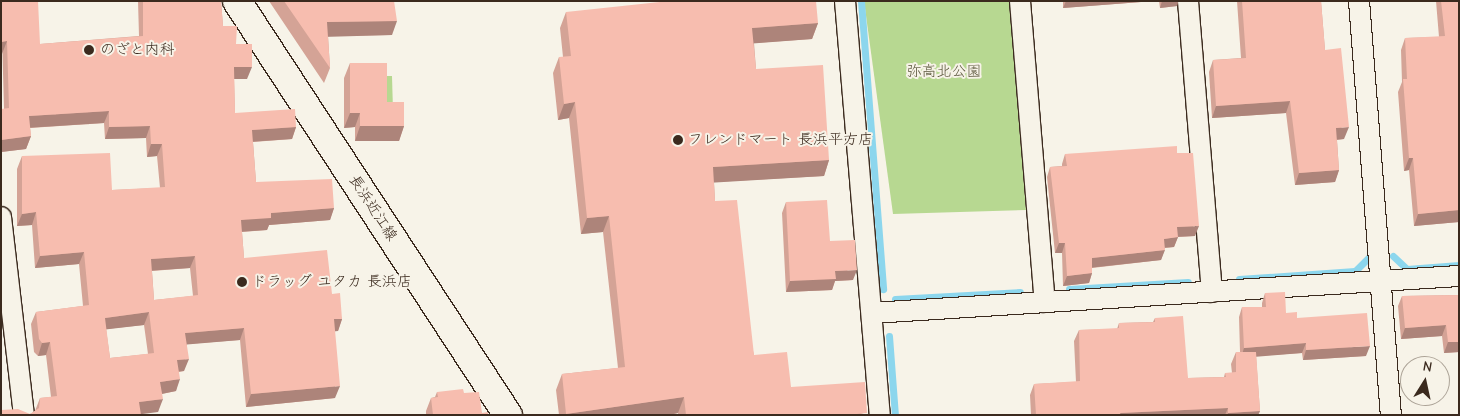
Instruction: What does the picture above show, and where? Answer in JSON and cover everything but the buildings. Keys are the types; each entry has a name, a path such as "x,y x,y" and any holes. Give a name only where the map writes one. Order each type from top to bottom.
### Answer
{"main road":[{"name":"長浜近江線","path":"237,1 508,415"}],"street":[{"path":"846,1 880,415"},
{"path":"1020,1 1045,302"},
{"path":"1188,1 1212,292"},
{"path":"1358,1 1391,415"},
{"path":"1,217 6,294 24,415"},
{"path":"872,313 1459,276"}],"green space":[{"name":"弥高北公園","path":"864,1 1009,1 1026,210 893,214"},
{"path":"382,76 392,76 393,111 383,111"}],"waterway":[{"path":"861,1 883,289"},
{"path":"1239,279 1355,271 1370,256"},
{"path":"1393,256 1407,269 1459,265"},
{"path":"1069,289 1188,282"},
{"path":"895,299 1020,292"},
{"path":"889,336 895,415"}],"place":[{"name":"のざと内科","path":"89,50"},
{"name":"フレンドマート 長浜平方店","path":"678,140"},
{"name":"ドラッグ ユタカ 長浜店","path":"242,282"}]}
